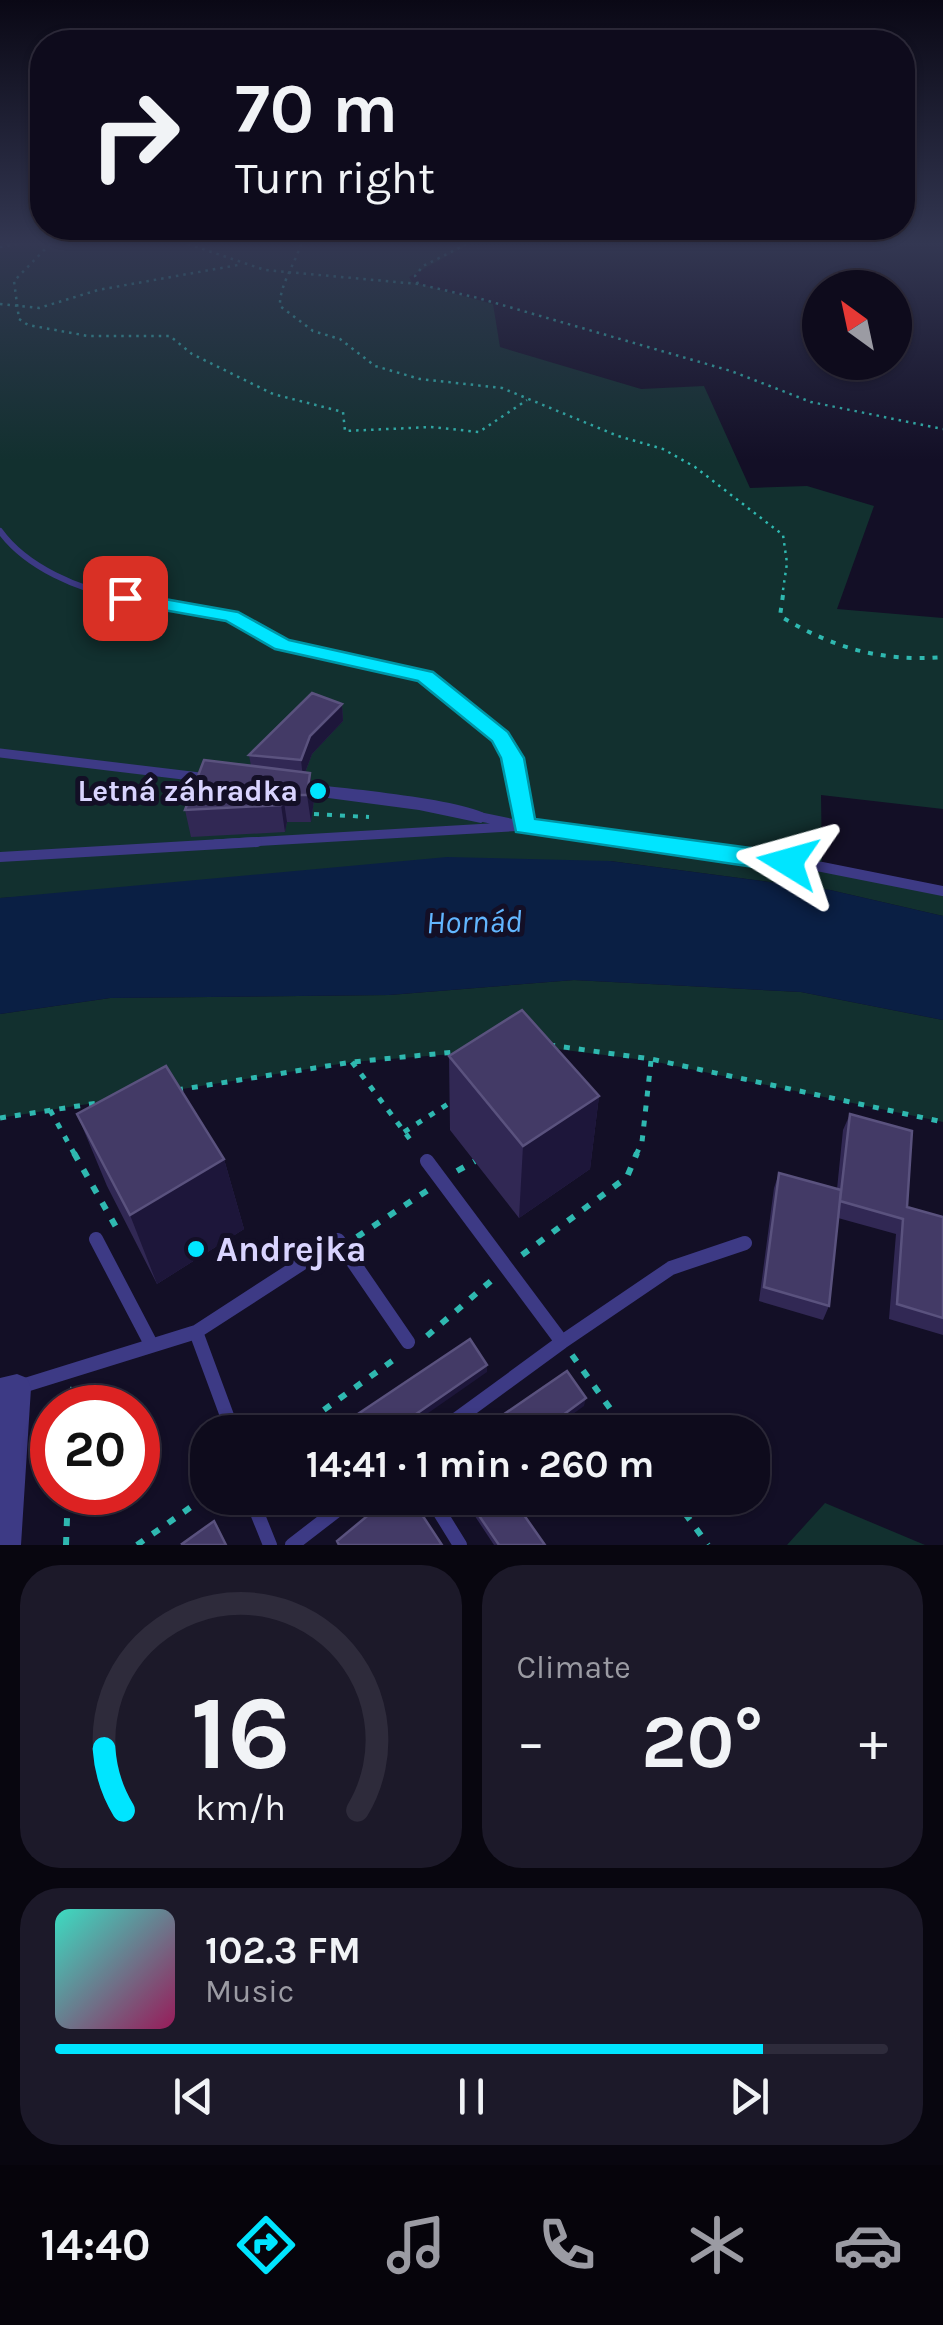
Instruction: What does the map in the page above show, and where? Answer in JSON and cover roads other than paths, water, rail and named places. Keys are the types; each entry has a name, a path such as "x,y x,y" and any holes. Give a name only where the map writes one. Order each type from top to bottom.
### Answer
{"street":[{"path":"211,778 234,781"},
{"path":"260,784 419,804 482,817"},
{"path":"6,1545 8,1390"}],"lane":[{"path":"0,532 13,549 90,592 231,616 282,644 425,676 500,737 512,758 524,826"},
{"path":"0,753 211,778"},
{"path":"482,817 822,867 943,891"},
{"path":"0,857 524,826"},
{"path":"427,1161 562,1342"},
{"path":"96,1239 151,1344"},
{"path":"8,1390 196,1332 338,1240 408,1342"},
{"path":"462,1415 680,1262 716,1248 745,1243"},
{"path":"196,1332 226,1415"},
{"path":"258,1515 270,1545"},
{"path":"292,1545 331,1515"},
{"path":"442,1515 460,1545"}],"water":[{"name":"Hornád","path":"447,857 610,861 830,890 943,916 943,1020 801,992 574,980 389,995 110,998 0,1014 0,898"}],"place":[{"name":"Letná záhradka","path":"318,791"},
{"name":"Andrejka","path":"196,1249"}]}
